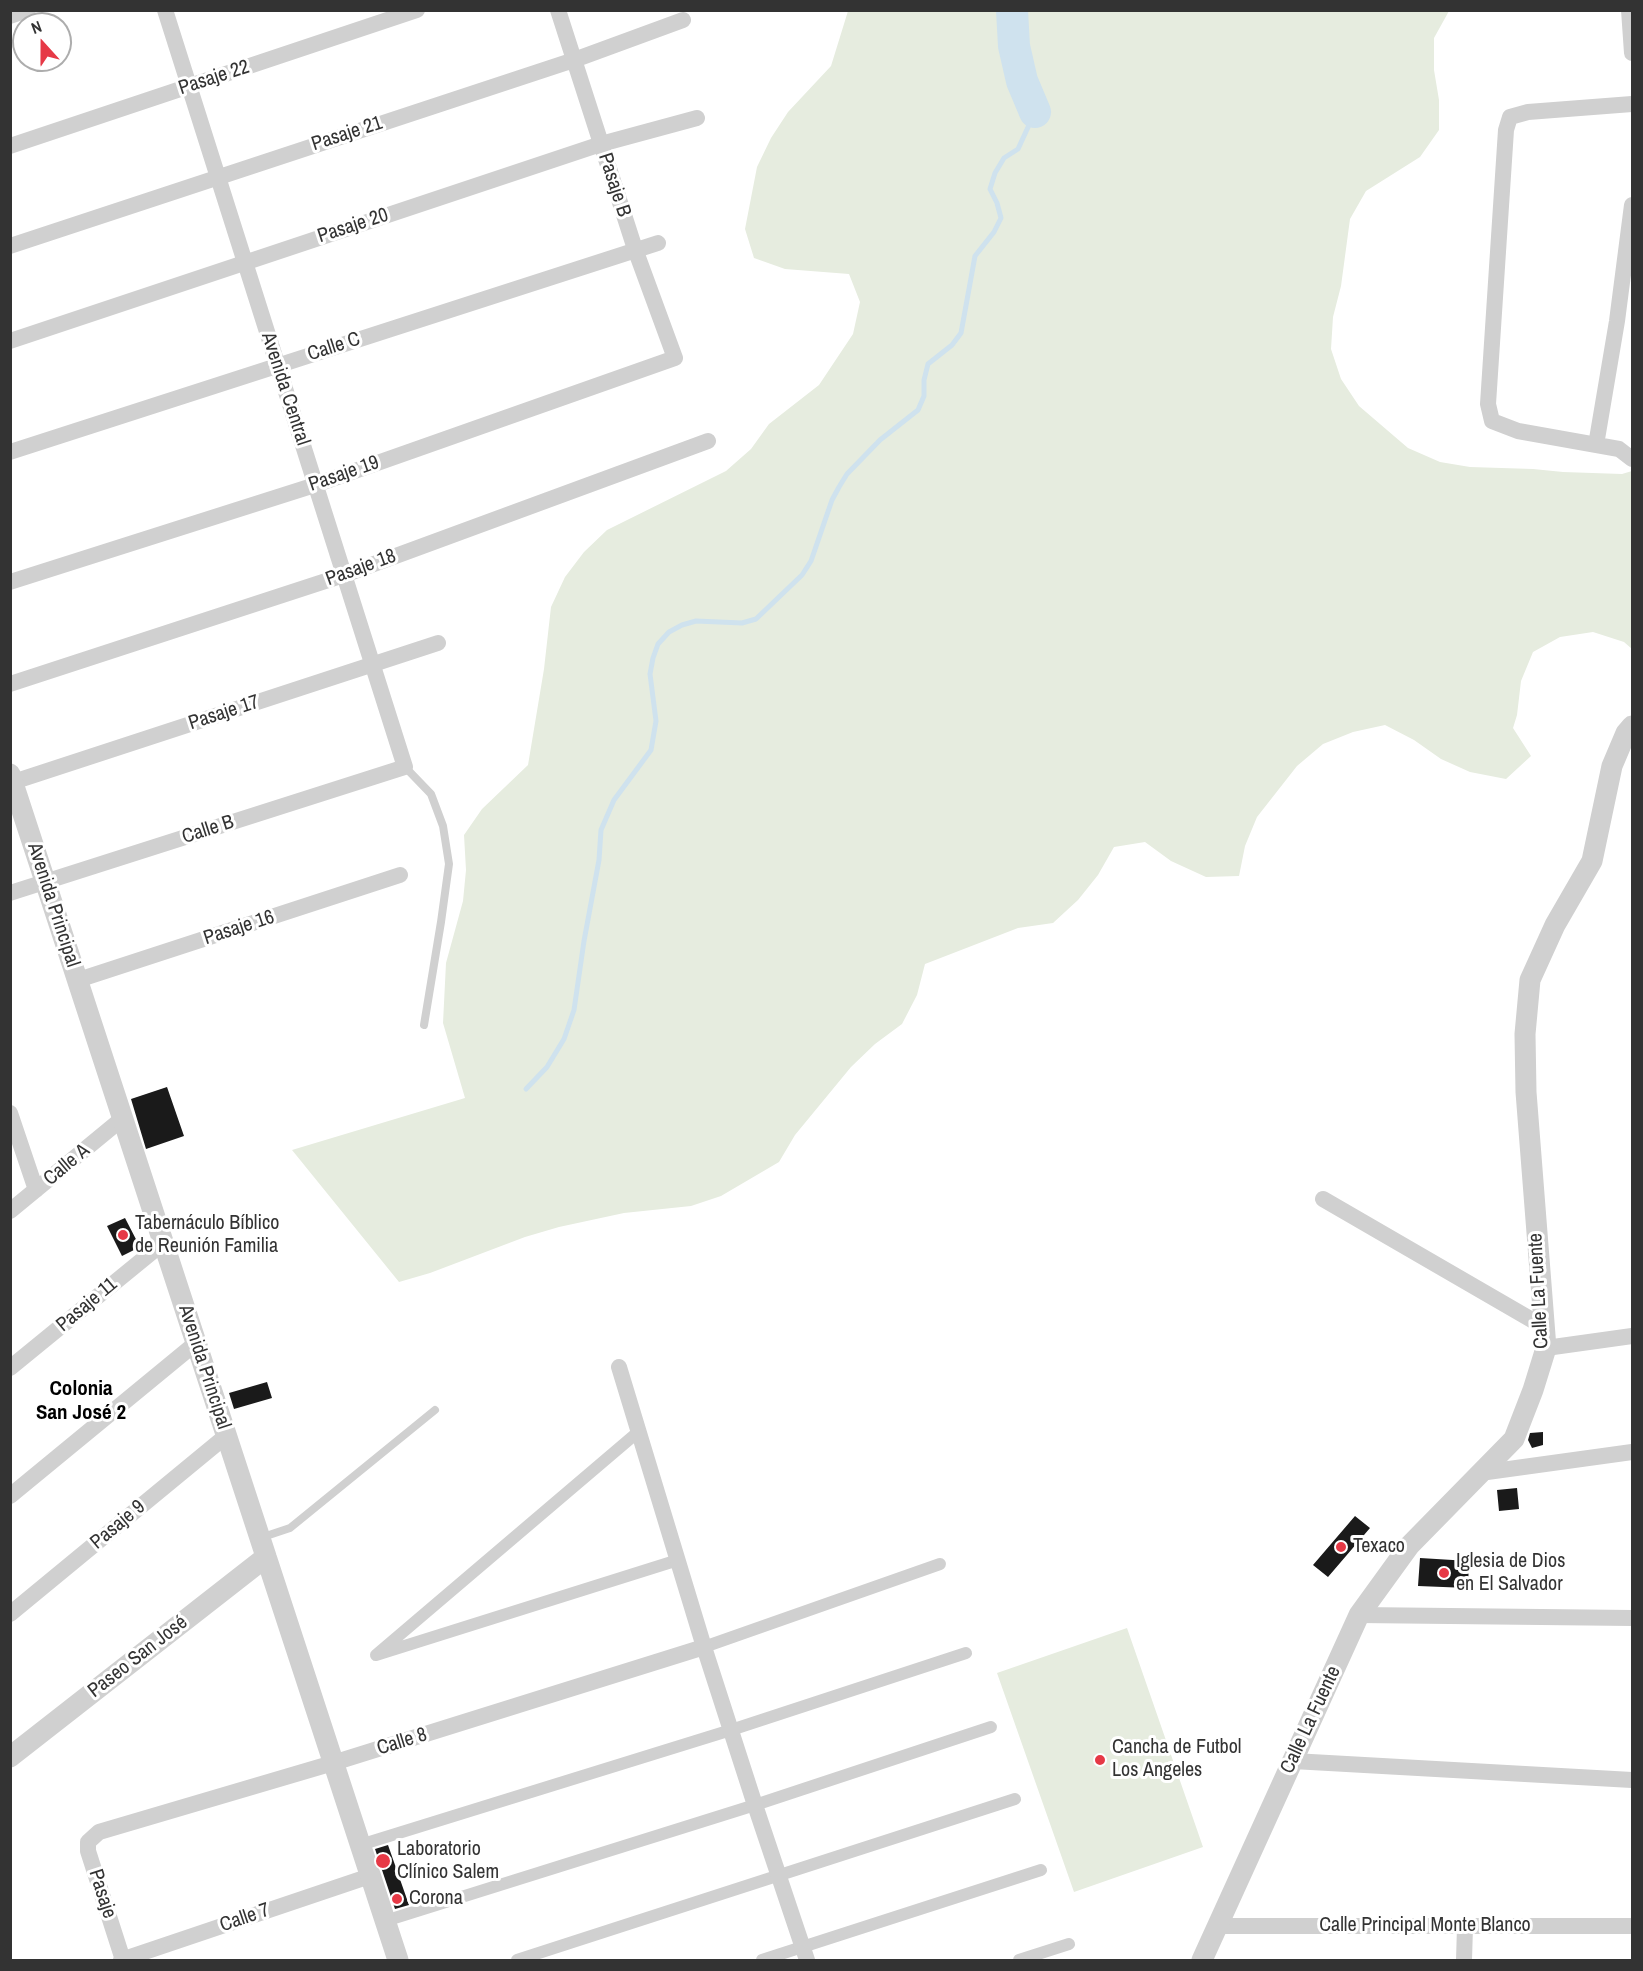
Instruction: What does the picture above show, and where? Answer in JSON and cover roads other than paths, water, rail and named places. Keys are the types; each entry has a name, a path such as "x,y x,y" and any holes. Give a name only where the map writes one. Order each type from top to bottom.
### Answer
{"street":[{"path":"10,16 28,10"},
{"name":"Avenida Central","path":"165,10 405,767"},
{"name":"Pasaje 22","path":"10,146 417,10"},
{"name":"Pasaje B","path":"558,10 635,249 675,358"},
{"path":"1629,10 1632,53"},
{"name":"Pasaje 21","path":"10,246 574,60 683,20"},
{"path":"1632,104 1528,112 1510,117 1506,130 1488,404 1492,421 1518,431 1619,449 1632,459"},
{"name":"Pasaje 20","path":"10,341 601,144 698,118"},
{"path":"1596,446 1617,321 1632,206"},
{"name":"Calle C","path":"10,452 658,243"},
{"name":"Pasaje 19","path":"10,582 315,484 675,358"},
{"name":"Pasaje 18","path":"10,684 344,574 708,441"},
{"name":"Pasaje 17","path":"11,780 438,643"},
{"name":"Calle La Fuente","path":"1202,1960 1359,1615 1409,1546 1514,1439 1533,1390 1545,1338 1526,1092 1525,1034 1530,981 1555,926 1592,861 1612,766 1626,733 1632,726"},
{"name":"Calle B","path":"10,893 405,767"},
{"name":"Avenida Principal","path":"11,780 398,1960"},
{"name":"Pasaje 16","path":"78,980 400,875"},
{"path":"10,1113 36,1190"},
{"name":"Calle A","path":"10,1211 123,1118"},
{"path":"1323,1199 1545,1338 1632,1336"},
{"name":"Pasaje 11","path":"10,1368 163,1243"},
{"path":"10,1496 196,1343"},
{"path":"619,1367 754,1805 805,1954"},
{"path":"638,1432 376,1655 678,1560"},
{"name":"Pasaje 9","path":"10,1614 226,1436"},
{"path":"1480,1473 1632,1452"},
{"name":"Paseo San José","path":"10,1757 263,1547"},
{"path":"704,1647 940,1564"},
{"path":"1359,1615 1632,1618"},
{"name":"Calle 8","path":"99,1832 333,1763 704,1647"},
{"path":"360,1845 732,1730 966,1653"},
{"path":"385,1922 991,1727"},
{"path":"1293,1761 1632,1780"},
{"path":"517,1960 1015,1799"},
{"name":"Pasaje","path":"99,1832 88,1842 88,1851 122,1960"},
{"path":"762,1960 805,1954 1041,1870"},
{"name":"Calle 7","path":"122,1960 370,1876"},
{"name":"Calle Principal Monte Blanco","path":"1218,1926 1632,1926"},
{"path":"1464,1927 1464,1960"},
{"path":"1019,1960 1069,1944"}],"lane":[{"path":"405,767 431,794 443,826 449,864 424,1025"},
{"path":"263,1547 290,1528 435,1410"}],"waterway":[{"path":"1012,10 1014,46 1022,81 1035,112"},
{"path":"526,1089 547,1067 564,1039 574,1010 599,860 601,830 614,800 651,750 656,721 650,674 658,644 669,632 696,621 742,623 756,619 802,575 811,561 832,500 847,474 880,440 918,410 924,396 924,380 928,364 952,345 961,333 975,256 994,232 1001,218 990,189 995,173 1004,158 1018,149 1035,112"}],"place":[{"name":"Tabernáculo Bíblico de Reunión Familia","path":"123,1235"},
{"name":"Texaco","path":"1341,1547"},
{"name":"Iglesia de Dios en El Salvador","path":"1444,1573"},
{"name":"Cancha de Futbol Los Angeles","path":"1100,1760"},
{"name":"Laboratorio Clínico Salem","path":"383,1861"},
{"name":"Corona","path":"397,1899"}],"district":[{"name":"Colonia San José 2","path":"81,1401"}]}
